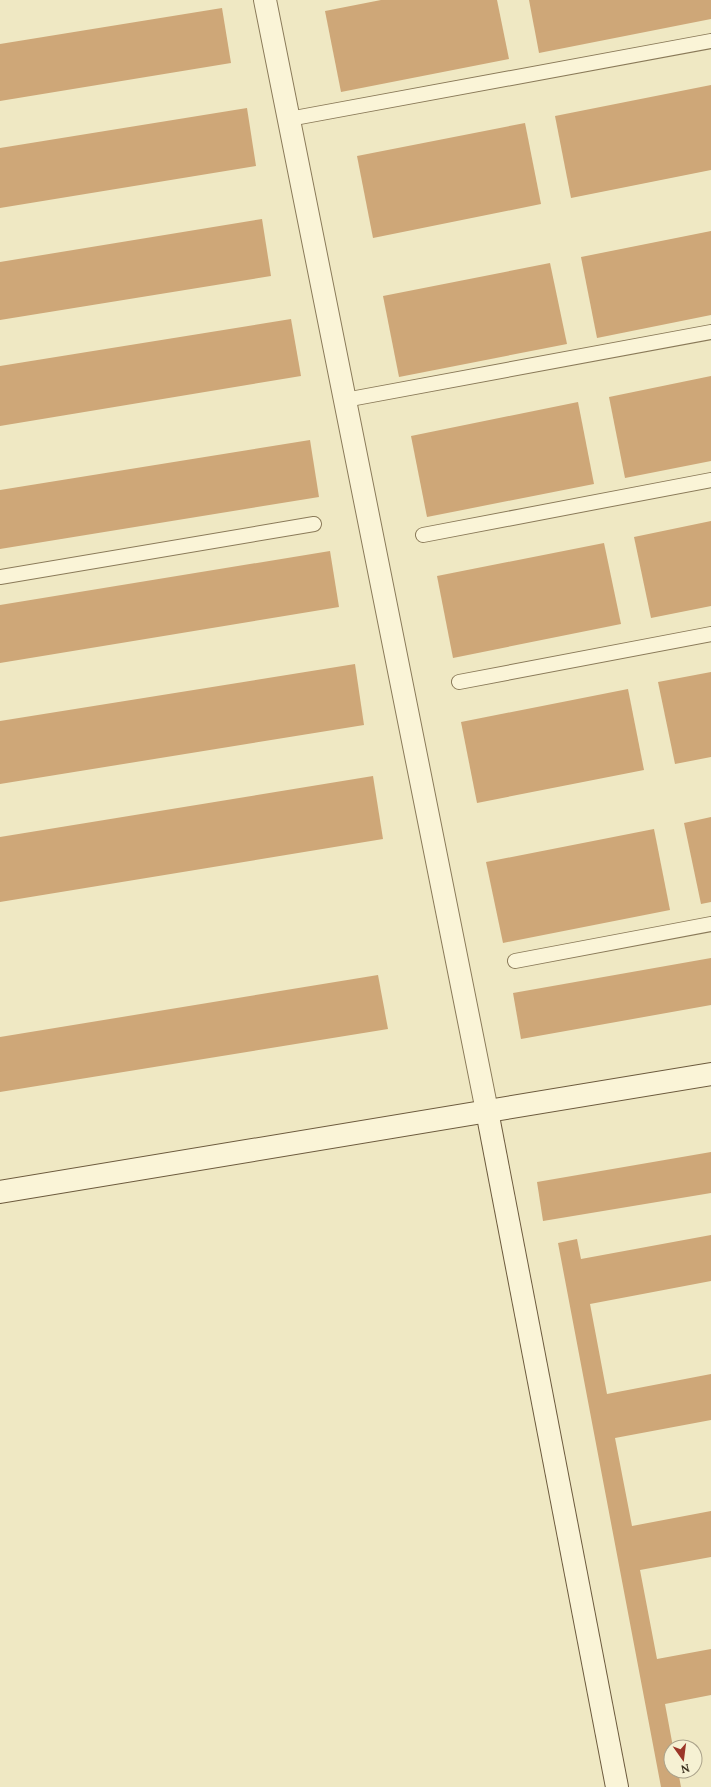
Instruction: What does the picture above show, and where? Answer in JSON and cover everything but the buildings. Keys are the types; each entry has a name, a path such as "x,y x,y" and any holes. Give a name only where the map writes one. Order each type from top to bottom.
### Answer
{"street":[{"path":"265,0 487,1111 616,1787"},
{"path":"0,1192 711,1074"}],"lane":[{"path":"289,119 711,41"},
{"path":"345,400 711,332"},
{"path":"423,535 711,480"},
{"path":"0,577 314,524"},
{"path":"458,682 711,634"},
{"path":"515,961 711,924"}]}
